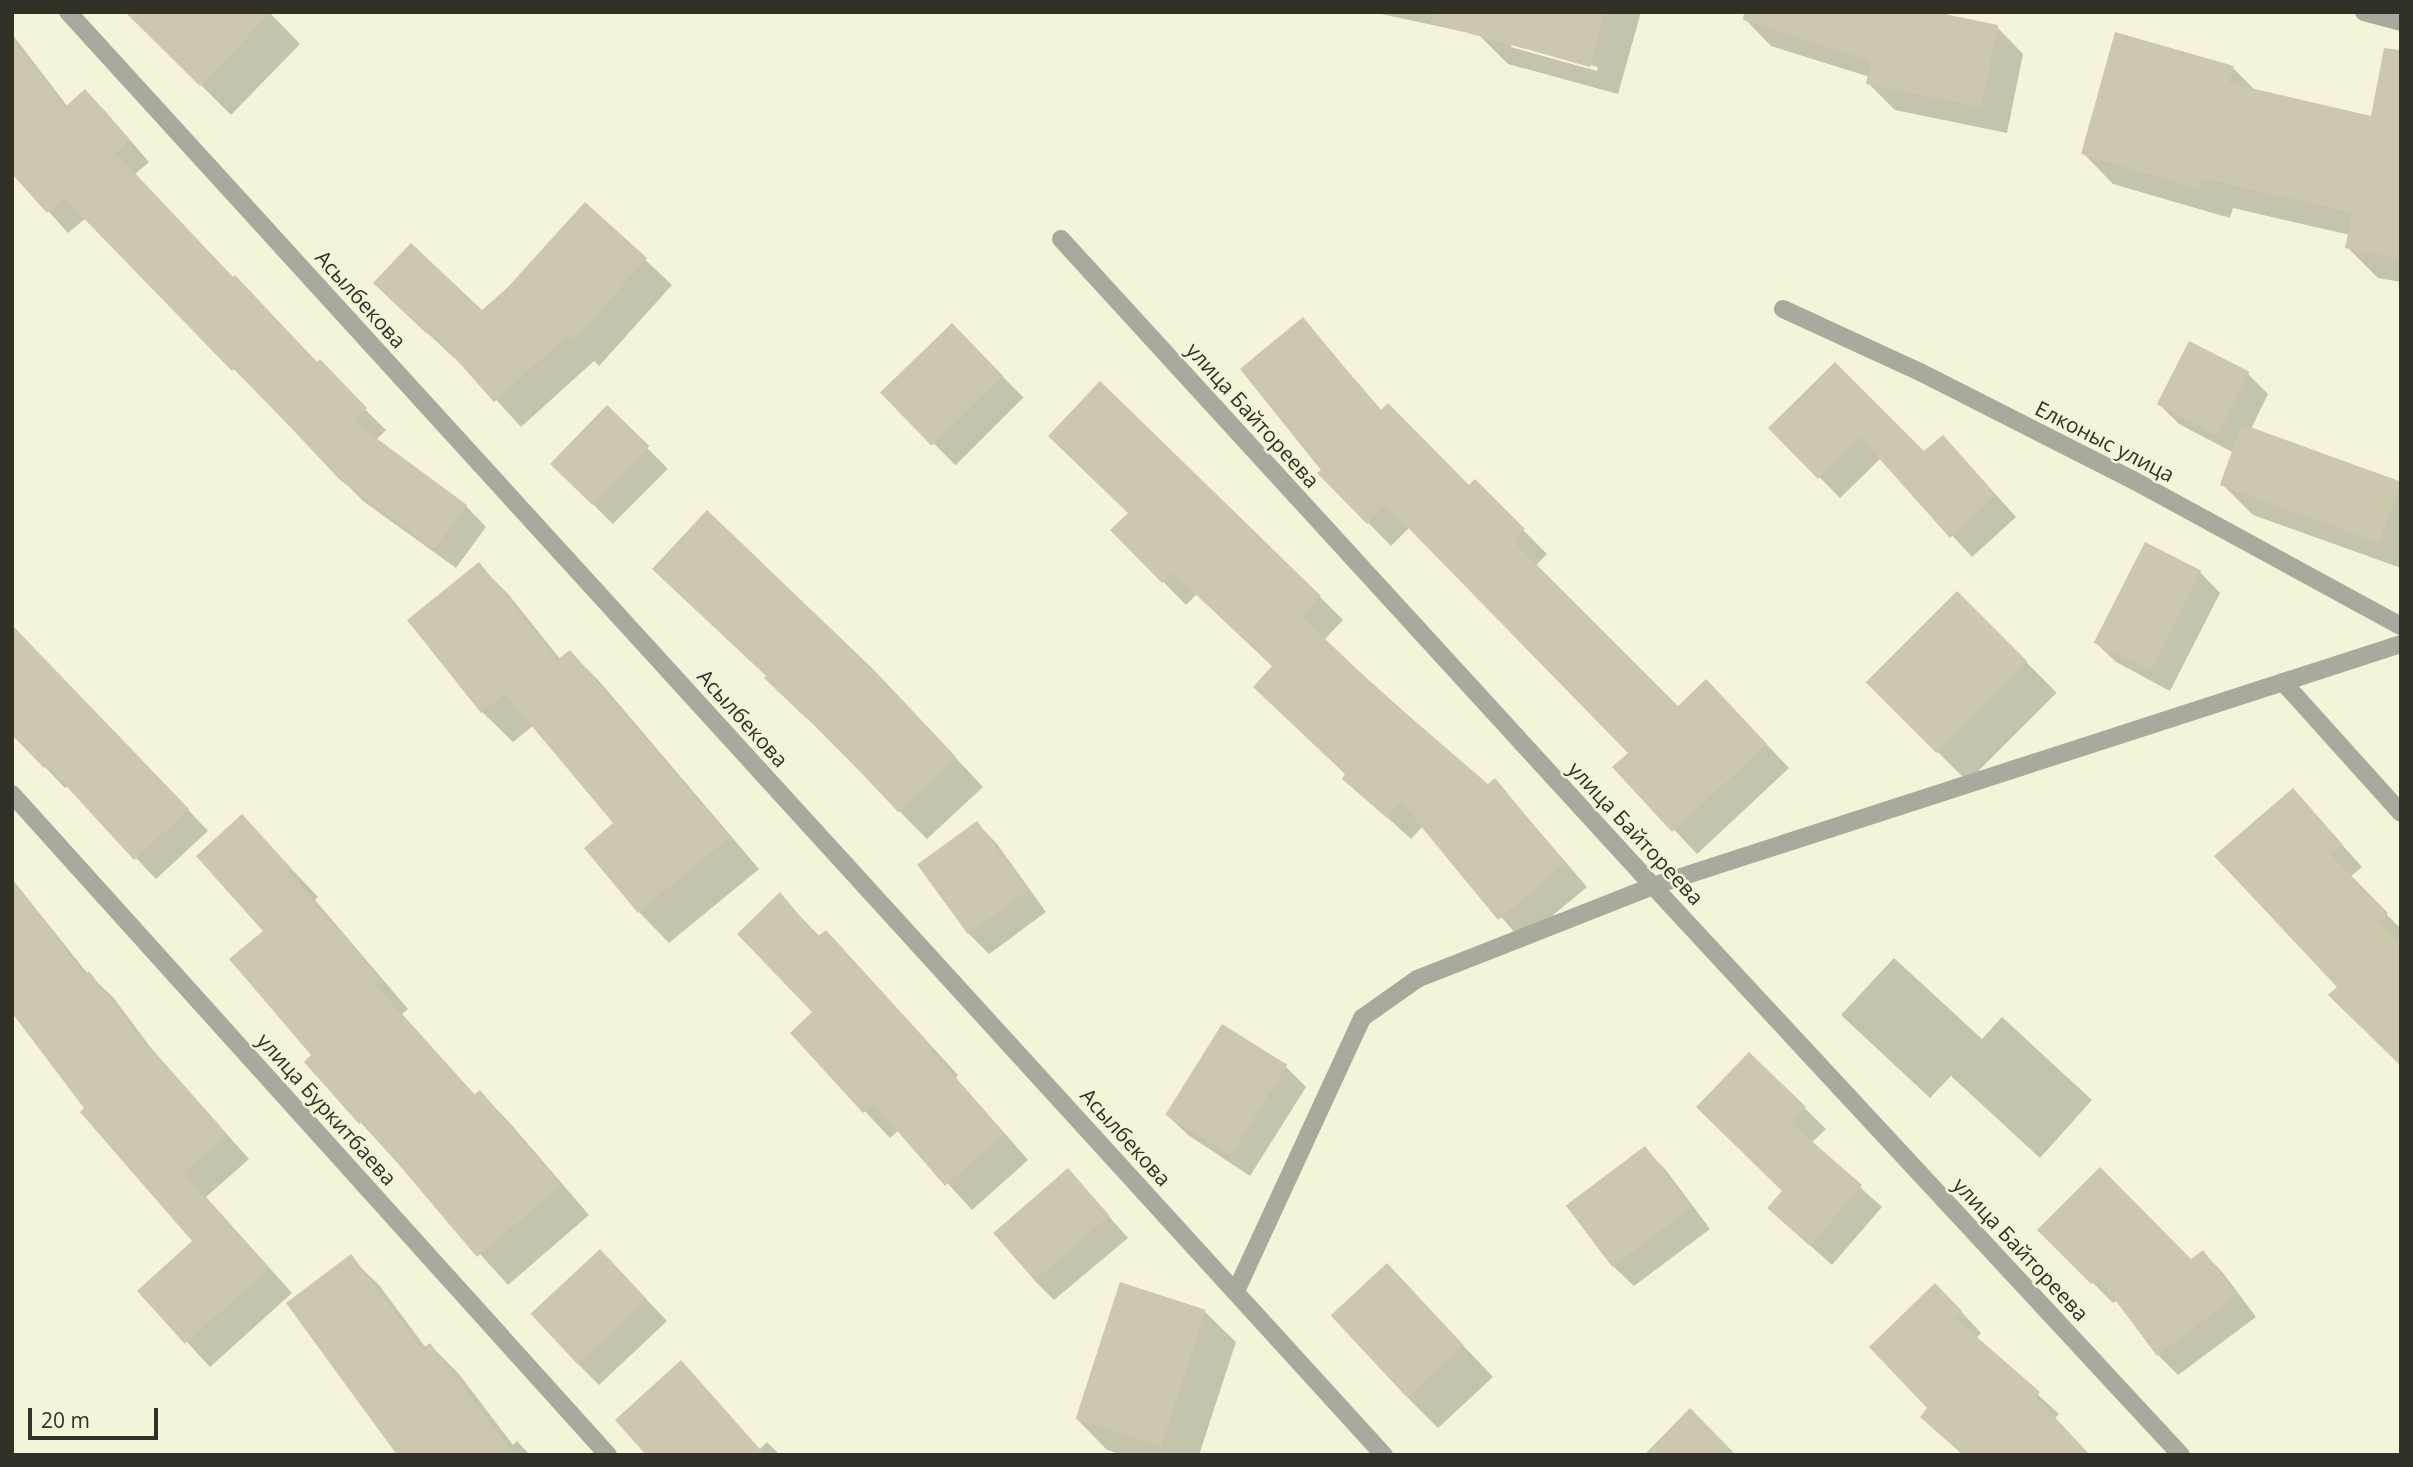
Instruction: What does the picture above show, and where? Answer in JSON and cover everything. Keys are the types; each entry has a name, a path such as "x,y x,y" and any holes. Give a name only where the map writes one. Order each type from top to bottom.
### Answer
{"street":[{"name":"Асылбекова","path":"68,12 1384,1455"},
{"path":"2364,12 2401,22"},
{"name":"улица Байтореева","path":"1061,239 1653,886 2181,1455"},
{"name":"Елконыс улица","path":"1783,309 1920,372 2133,480 2401,626"},
{"path":"1236,1291 1362,1018 1417,979 1653,886 2401,644"},
{"path":"2283,682 2401,813"},
{"name":"улица Буркитбаева","path":"12,794 608,1455"}],"building":[{"path":"125,12 271,12 200,86"},
{"path":"1433,12 1604,12 1590,67 1432,23"},
{"path":"1744,12 1935,12 1998,25 1981,107 1866,84 1871,61 1743,20"},
{"path":"2115,32 2234,66 2229,83 2371,116 2384,48 2401,50 2401,259 2345,248 2352,213 2202,178 2199,189 2081,154"},
{"path":"12,38 65,107 85,89 130,140 116,153 233,277 235,275 317,362 320,359 367,408 353,421 467,505 434,549 340,480 235,368 232,371 64,198 47,213 12,174"},
{"path":"585,202 647,258 573,341 567,336 494,402 430,330 427,334 373,283 411,243 482,310 507,288"},
{"path":"1303,317 1380,411 1388,403 1469,485 1475,479 1525,529 1513,541 1678,706 1706,679 1767,744 1672,832 1612,767 1628,753 1386,505 1367,524 1317,473 1321,470 1240,369"},
{"path":"952,323 1003,376 931,446 880,392"},
{"path":"2189,341 2250,372 2217,435 2157,404"},
{"path":"1835,362 1924,451 1943,435 1996,495 1950,538 1860,437 1818,479 1768,428"},
{"path":"1100,381 1321,596 1302,617 1381,692 1488,784 1495,778 1565,863 1498,920 1401,802 1387,818 1342,779 1345,774 1253,687 1272,666 1173,573 1162,583 1110,530 1128,513 1048,436"},
{"path":"607,405 649,446 592,505 550,464"},
{"path":"2242,424 2401,482 2379,543 2220,485"},
{"path":"707,510 874,670 956,757 898,812 809,717 807,719 764,678 766,676 652,569"},
{"path":"2145,542 2201,571 2150,671 2094,643"},
{"path":"479,562 557,660 570,650 730,837 638,913 584,848 613,823 505,694 481,713 407,620"},
{"path":"1957,591 2028,662 1936,753 1866,682"},
{"path":"12,625 189,809 134,860 47,765 44,768 12,735"},
{"path":"2293,788 2343,845 2331,855 2388,913 2379,922 2401,944 2401,1066 2328,995 2337,987 2214,856"},
{"path":"242,814 290,867 287,870 380,979 374,984 474,1095 480,1090 561,1185 477,1257 362,1121 359,1124 304,1062 311,1055 229,959 263,931 196,856"},
{"path":"977,821 1028,891 968,934 917,864"},
{"path":"12,880 85,975 89,971 150,1051 152,1049 227,1134 183,1173 269,1268 185,1344 137,1291 192,1241 80,1112 84,1108 12,1013"},
{"path":"780,892 817,937 826,930 934,1049 931,1051 1004,1133 945,1186 874,1104 863,1113 790,1033 812,1012 737,934"},
{"path":"1222,1024 1287,1065 1231,1156 1165,1115"},
{"path":"1749,1052 1806,1107 1791,1123 1862,1185 1810,1246 1767,1208 1782,1191 1696,1107"},
{"path":"1645,1146 1691,1207 1612,1267 1566,1206"},
{"path":"2100,1167 2191,1259 2203,1250 2237,1295 2157,1356 2098,1277 2091,1284 2037,1230"},
{"path":"1068,1168 1109,1216 1035,1280 993,1233"},
{"path":"600,1249 647,1299 578,1364 531,1314"},
{"path":"351,1254 422,1349 430,1343 515,1455 397,1455 286,1303"},
{"path":"1387,1263 1463,1345 1407,1397 1331,1316"},
{"path":"1120,1282 1206,1310 1161,1447 1076,1419"},
{"path":"1935,1283 1962,1311 1955,1318 2040,1392 2036,1397 2090,1455 1963,1455 1920,1417 1927,1408 1869,1347"},
{"path":"681,1360 765,1455 646,1455 615,1420"},
{"path":"1690,1408 1736,1455 1644,1455"}]}
